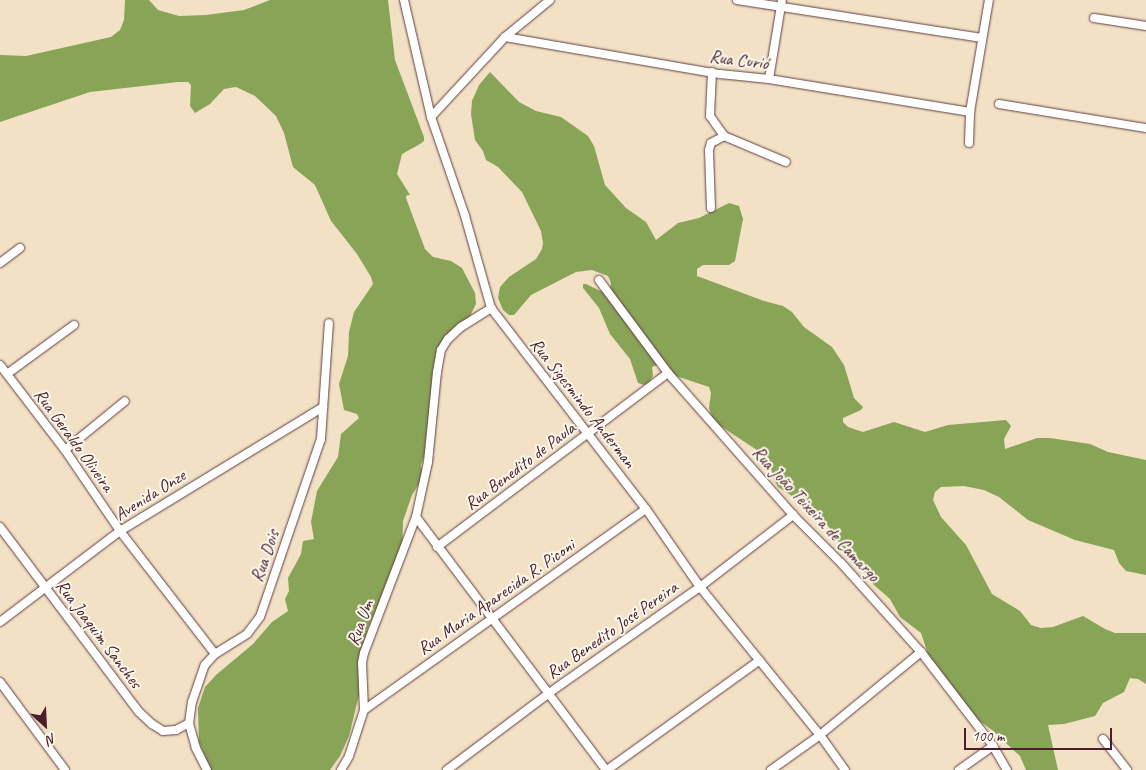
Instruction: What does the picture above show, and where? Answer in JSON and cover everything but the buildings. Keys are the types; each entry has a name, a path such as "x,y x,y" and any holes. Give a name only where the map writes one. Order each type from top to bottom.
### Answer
{"street":[{"name":"Rua Sigesmindo Anderman","path":"404,0 431,117 465,216 491,308 646,510 700,586 820,734 844,770"},
{"path":"431,117 504,37 550,0"},
{"path":"737,0 781,4 982,38"},
{"path":"968,143 970,112 989,0"},
{"path":"770,79 781,4"},
{"path":"1094,18 1146,26"},
{"name":"Rua Curió","path":"504,37 712,72 770,79 970,112"},
{"path":"712,72 710,116 724,136 786,162"},
{"path":"999,104 1146,128"},
{"path":"711,208 709,150 711,143 724,136"},
{"path":"0,263 20,248"},
{"name":"Rua João Teixeira de Camargo","path":"598,280 668,373 793,515 842,564 921,652 993,746 1008,770"},
{"name":"Rua Um","path":"341,770 349,756 364,710 362,663 364,653 416,517 428,462 436,372 441,350 448,339 461,327 491,308"},
{"name":"Rua Dois","path":"207,770 196,748 189,723 199,678 205,665 215,654 247,634 260,617 321,439 329,324"},
{"path":"7,374 74,325"},
{"name":"Rua Geraldo Oliveira","path":"0,365 65,450 120,531 215,654"},
{"name":"Rua Benedito de Paula","path":"437,547 668,373"},
{"path":"65,450 126,402"},
{"name":"Avenida Onze","path":"0,622 120,531 324,407"},
{"name":"Rua Maria Aparecida R. Piconi","path":"364,710 646,510"},
{"name":"Rua Benedito José Pereira","path":"446,770 549,693 700,586 793,515"},
{"path":"416,517 606,770 760,660"},
{"name":"Rua Joaquim Sanches","path":"0,527 139,712 163,731 176,730 189,723"},
{"path":"771,770 820,734 921,652"},
{"path":"0,682 65,770"},
{"path":"1103,739 1127,770"},
{"path":"959,770 993,746"}],"green space":[{"path":"125,0 149,0 158,10 179,16 244,10 270,0 388,0 395,60 424,137 424,141 402,154 397,174 410,195 407,195 406,198 425,249 433,257 451,261 462,268 475,293 476,304 470,316 449,332 440,351 427,448 421,465 423,477 412,495 403,521 402,561 391,578 368,628 363,648 359,695 349,736 340,756 330,770 211,770 199,742 198,708 205,687 216,675 253,644 272,622 288,611 285,599 289,591 288,578 301,554 303,541 314,539 311,522 317,491 338,457 341,434 359,418 357,414 344,410 339,384 348,356 349,332 354,312 373,284 371,277 357,254 331,221 315,185 293,167 284,133 276,116 255,96 236,87 224,89 210,104 195,113 190,106 191,85 188,82 178,82 90,92 0,122 0,55 26,56 111,37 120,30 124,20"},
{"path":"490,72 519,102 536,111 561,117 588,136 594,146 605,185 626,208 646,222 656,240 678,223 699,218 729,203 739,206 743,219 735,261 729,265 703,265 697,269 697,276 764,301 783,306 792,312 804,327 832,347 844,365 854,398 863,407 861,410 843,418 843,422 848,427 863,432 894,422 925,432 948,425 1006,420 1011,426 1004,439 1005,449 1037,438 1050,438 1090,444 1108,452 1146,460 1146,575 1126,571 1119,563 1114,550 1075,540 1028,520 999,497 984,490 964,486 941,487 935,492 933,500 941,517 966,545 992,594 1020,611 1031,625 1041,628 1053,627 1083,616 1115,633 1146,633 1146,684 1138,679 1130,678 1124,692 1103,703 1095,716 1064,724 1048,725 1058,770 1026,770 1020,756 992,730 961,708 933,669 921,633 900,617 890,599 874,585 854,558 842,547 829,527 806,505 778,487 773,478 769,458 713,421 709,408 711,393 709,387 676,376 657,365 652,367 653,376 649,382 644,385 638,383 630,359 610,334 599,308 583,288 583,284 586,284 609,295 611,283 608,276 592,270 576,272 531,295 514,315 509,315 503,310 498,298 500,287 509,277 536,259 543,243 541,231 522,192 498,167 486,160 483,151 475,140 471,114 472,101 479,85"}]}
